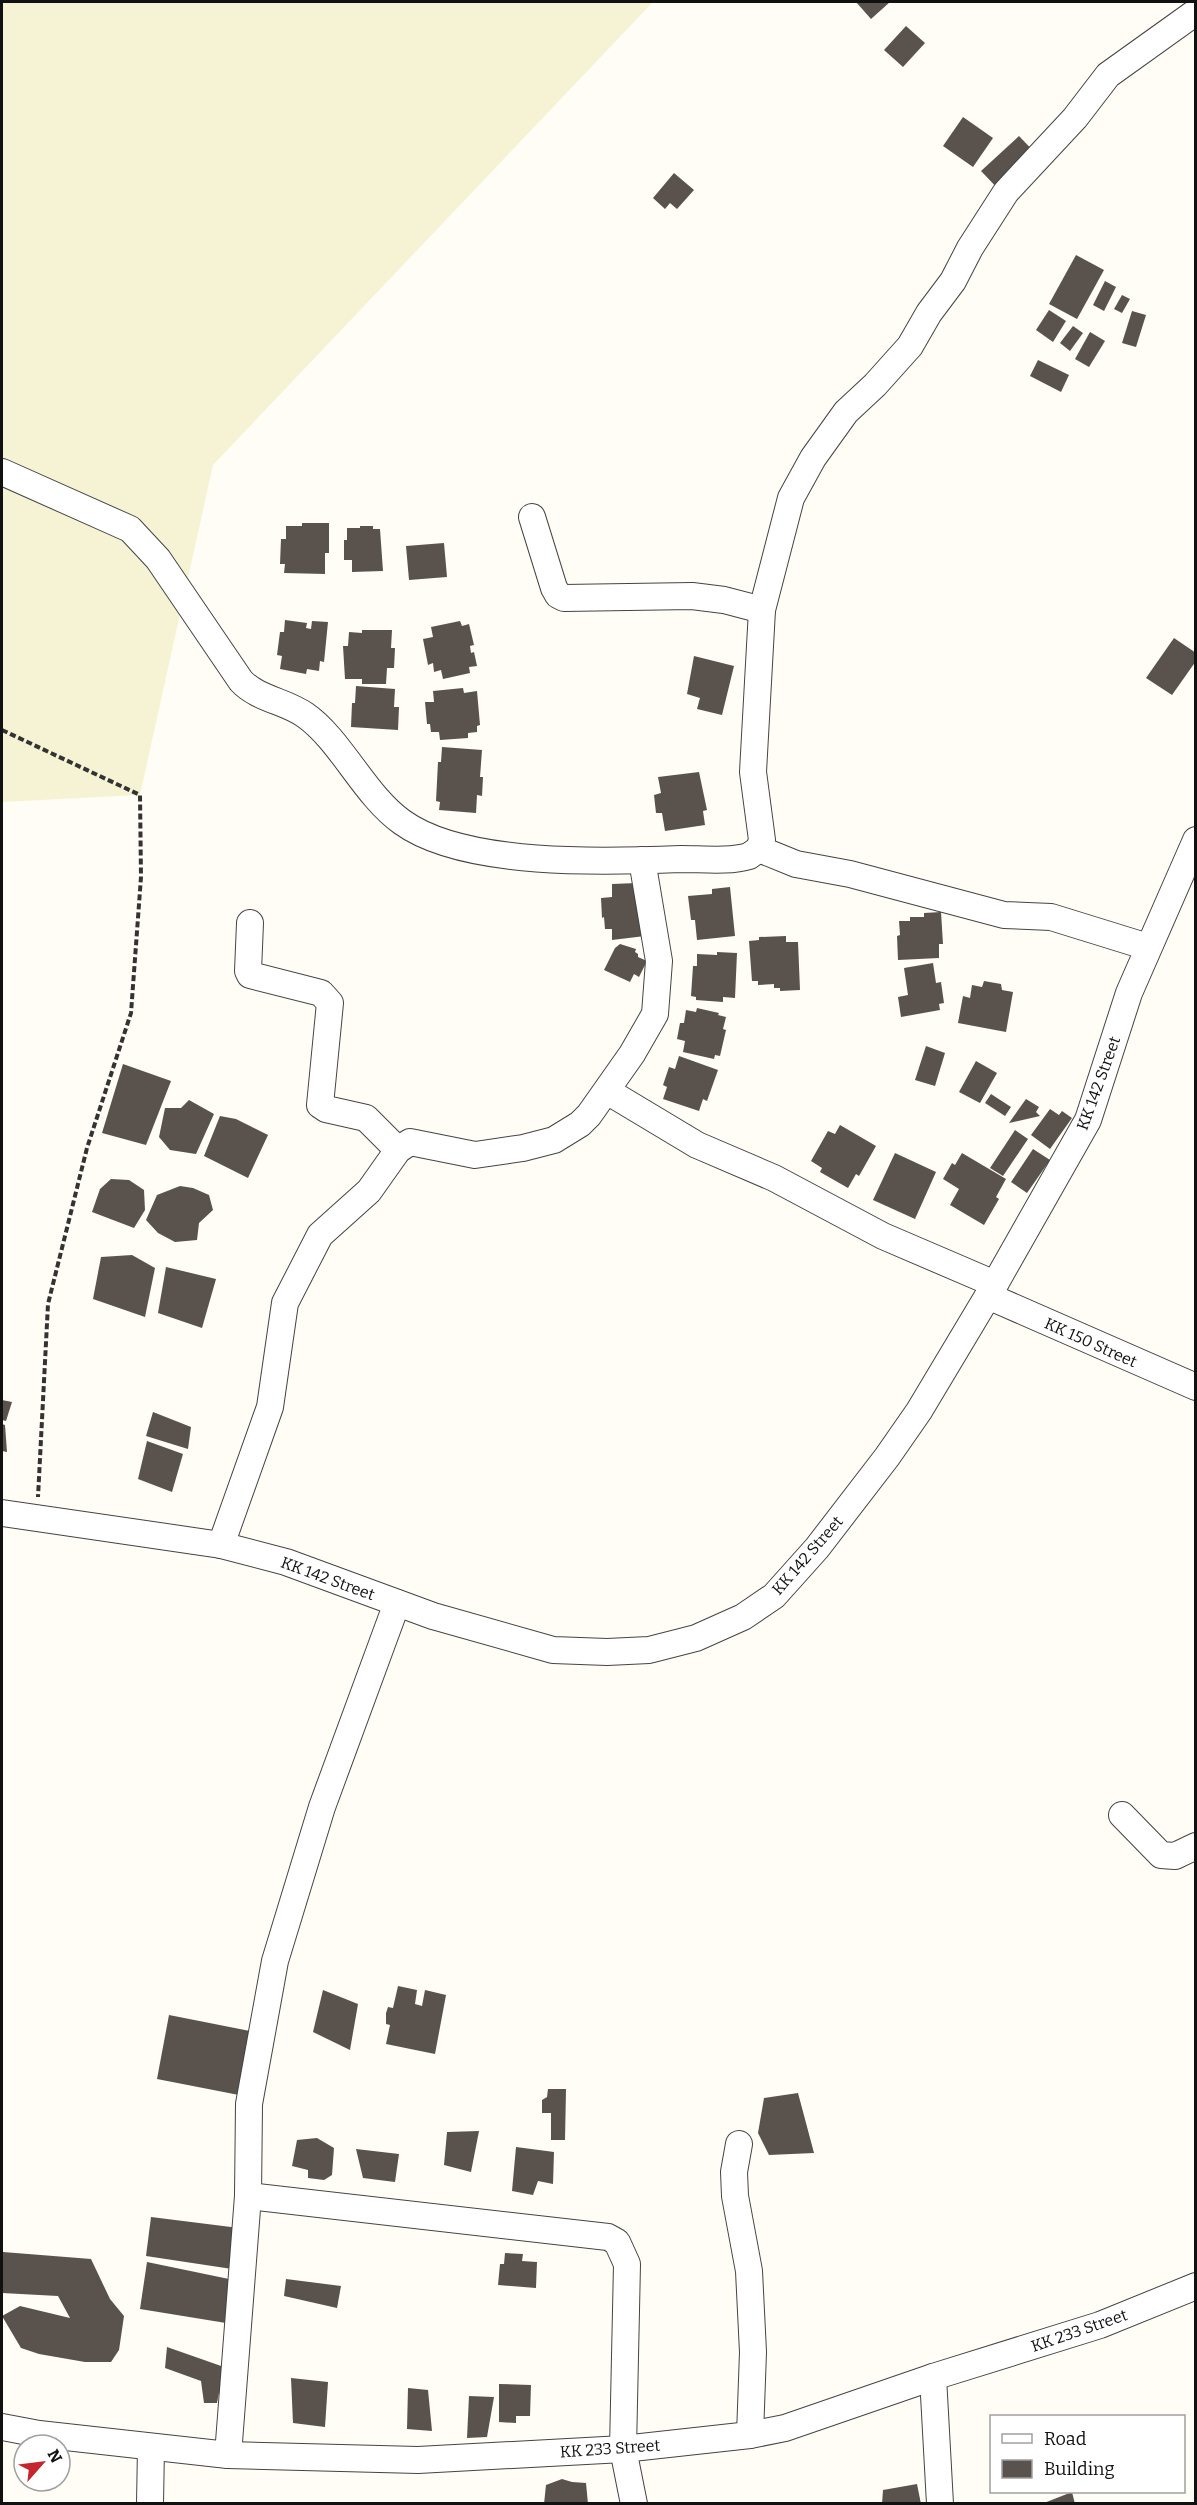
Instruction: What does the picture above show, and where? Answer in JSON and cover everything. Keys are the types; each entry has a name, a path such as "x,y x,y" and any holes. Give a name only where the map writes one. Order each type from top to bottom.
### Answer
{"street":[{"path":"2,472 130,529 159,559 241,681 249,689 304,714 321,730 385,808 419,832 452,845 531,859 642,860 744,857 759,849 762,840 753,772 762,610 791,498 813,458 846,412 875,385 910,346 929,313 953,281 970,248 1006,192 1075,118 1108,75 1196,12"},
{"path":"532,517 554,588 558,595 564,598 692,596 724,600 762,610"},
{"name":"KK 142 Street","path":"2,1513 221,1545 286,1562 433,1616 554,1650 607,1652 648,1650 696,1638 743,1617 774,1596 817,1548 887,1457 919,1411 991,1290 1088,1120 1129,993 1196,840"},
{"path":"759,849 796,864 850,874 1004,915 1051,918 1148,947"},
{"path":"221,1545 270,1407 285,1303 320,1235 369,1191 398,1150 406,1144 416,1142 475,1155 522,1148 554,1140 580,1124 607,1091 655,1014 659,961 642,860"},
{"path":"250,923 248,971 250,975 321,993 330,1003 320,1105 326,1109 366,1118 398,1150"},
{"name":"KK 150 Street","path":"607,1091 697,1145 774,1178 991,1290 1196,1387"},
{"path":"228,2455 248,2196 249,2103 275,1961 322,1807 397,1603"},
{"path":"1122,1815 1161,1855 1175,1856 1196,1845"},
{"path":"739,2144 734,2172 735,2196 749,2271 753,2352 750,2435"},
{"path":"248,2196 608,2237 617,2242 627,2264 623,2449 634,2504"},
{"name":"KK 233 Street","path":"2,2427 39,2434 228,2455 418,2460 623,2449 750,2435 784,2428 933,2377 1100,2325 1196,2286"},
{"path":"933,2377 940,2504"},
{"path":"150,2504 151,2447"}],"path":[{"path":"2,730 140,795 141,877 131,1013 87,1148 48,1304 37,1518"}],"shaded area":[{"path":"2,2 653,2 213,465 140,795 2,802"}],"building":[{"path":"856,2 890,2 871,19"},
{"path":"906,26 925,43 903,67 884,50"},
{"path":"963,117 993,138 973,167 943,146"},
{"path":"1019,136 1041,159 1003,194 981,171"},
{"path":"674,173 694,190 677,209 670,203 665,209 653,198"},
{"path":"1076,255 1104,270 1077,319 1049,304"},
{"path":"1105,281 1116,287 1104,311 1093,305"},
{"path":"1122,295 1130,299 1122,313 1114,309"},
{"path":"1049,310 1066,321 1053,342 1036,330"},
{"path":"1132,311 1146,315 1136,347 1122,343"},
{"path":"1073,326 1083,333 1070,351 1060,343"},
{"path":"1090,332 1105,341 1089,367 1075,359"},
{"path":"1038,360 1069,375 1061,392 1030,376"},
{"path":"302,523 329,523 329,553 325,553 325,574 284,573 285,564 280,564 281,539 286,539 286,526 302,526"},
{"path":"360,526 373,526 373,529 380,529 383,571 352,572 352,560 344,560 344,540 347,540 347,528 360,528"},
{"path":"444,543 447,577 409,580 406,546"},
{"path":"285,620 307,623 306,628 311,629 312,621 328,622 324,662 320,661 319,671 307,669 306,674 280,669 282,656 277,655 280,632 284,632"},
{"path":"460,621 462,626 469,624 474,645 470,646 471,653 474,652 477,666 469,667 470,673 443,679 441,670 434,672 433,663 428,665 423,639 433,637 431,627"},
{"path":"362,630 392,630 391,648 395,648 394,668 387,668 386,684 362,684 362,679 345,679 343,646 348,646 349,632 362,633"},
{"path":"1174,638 1196,653 1196,661 1172,695 1146,678"},
{"path":"694,656 734,666 722,715 697,709 700,698 687,694"},
{"path":"356,686 395,689 394,707 399,707 398,730 351,727 352,703 355,703"},
{"path":"463,688 464,693 477,691 480,725 477,726 477,732 468,733 468,738 440,740 439,732 431,732 430,724 427,724 425,702 434,702 433,691"},
{"path":"442,747 482,750 480,777 483,777 482,796 477,795 476,813 439,810 440,802 436,801 438,762 441,762"},
{"path":"699,772 707,810 703,811 705,825 665,831 662,813 656,813 654,795 661,793 658,777"},
{"path":"637,883 645,936 612,940 612,929 605,929 604,917 602,918 601,898 612,897 612,884"},
{"path":"730,887 735,936 697,940 695,920 691,920 688,896 712,894 712,889"},
{"path":"941,912 943,944 939,944 939,958 898,960 899,921 910,921 910,917 924,917 924,913"},
{"path":"786,936 786,942 798,942 800,990 780,991 780,988 774,988 774,984 758,985 758,981 752,981 749,941 759,940 759,937"},
{"path":"620,944 636,949 638,957 647,961 639,977 634,974 630,982 604,970 615,948"},
{"path":"717,952 737,953 735,998 723,997 723,1002 696,1000 696,997 691,996 693,966 697,966 697,954 717,955"},
{"path":"933,963 936,983 941,982 944,1003 939,1004 940,1010 901,1017 898,997 908,995 904,968"},
{"path":"984,981 1001,984 1002,990 1013,992 1006,1032 958,1023 963,996 970,998 972,985 982,987"},
{"path":"697,1008 726,1017 723,1029 726,1030 720,1056 715,1055 714,1059 683,1052 685,1041 677,1039 680,1023 684,1023 686,1010 696,1012"},
{"path":"926,1046 945,1053 935,1086 915,1080"},
{"path":"679,1056 718,1070 707,1101 703,1099 699,1111 663,1099 667,1087 663,1085 669,1067 675,1069"},
{"path":"976,1061 997,1073 980,1103 959,1092"},
{"path":"123,1064 171,1081 146,1145 102,1133"},
{"path":"991,1094 1011,1107 1005,1116 985,1103"},
{"path":"1026,1099 1039,1107 1036,1112 1040,1116 1009,1123"},
{"path":"189,1100 214,1114 196,1154 170,1150 159,1137 165,1108 181,1108"},
{"path":"1050,1109 1059,1115 1062,1111 1072,1118 1050,1149 1031,1135"},
{"path":"220,1116 236,1119 268,1135 248,1178 204,1156"},
{"path":"840,1125 876,1146 859,1176 856,1174 848,1188 820,1172 822,1168 811,1161 828,1131 835,1134"},
{"path":"1015,1130 1028,1139 1003,1176 990,1168"},
{"path":"1033,1149 1050,1160 1027,1193 1011,1182"},
{"path":"895,1153 936,1172 915,1219 873,1200"},
{"path":"962,1153 1006,1179 996,1197 999,1199 984,1225 950,1205 959,1189 943,1179 952,1163 955,1165"},
{"path":"111,1179 129,1180 144,1190 145,1210 134,1228 92,1212 100,1189"},
{"path":"180,1186 193,1188 209,1195 213,1210 199,1223 197,1240 175,1242 158,1233 146,1220 157,1195"},
{"path":"132,1255 155,1268 145,1317 93,1299 101,1257"},
{"path":"166,1267 216,1279 202,1328 158,1313"},
{"path":"2,1400 12,1402 6,1421 2,1420"},
{"path":"153,1412 191,1427 188,1449 146,1436"},
{"path":"2,1424 5,1425 7,1452 2,1451"},
{"path":"147,1441 183,1454 172,1492 138,1479"},
{"path":"398,1986 417,1990 415,2004 422,2006 425,1990 446,1995 435,2054 386,2044 390,2025 386,2024 386,2013 388,2007 393,2008"},
{"path":"323,1990 358,2004 350,2050 313,2032"},
{"path":"169,2015 255,2032 244,2096 157,2079"},
{"path":"548,2089 566,2089 565,2140 551,2140 551,2113 542,2113 542,2100 547,2097"},
{"path":"798,2093 814,2153 769,2155 758,2133 764,2098"},
{"path":"479,2131 471,2172 444,2165 447,2132"},
{"path":"317,2138 334,2148 332,2175 324,2180 308,2178 308,2170 292,2166 297,2140"},
{"path":"516,2147 554,2152 553,2184 538,2181 533,2195 512,2191"},
{"path":"356,2149 399,2154 395,2182 363,2178"},
{"path":"151,2217 239,2228 232,2269 146,2256"},
{"path":"3,2252 91,2259 110,2299 124,2316 119,2350 111,2362 85,2362 39,2354 21,2348 2,2316 20,2306 70,2318 58,2296 2,2293"},
{"path":"505,2253 523,2254 522,2261 537,2262 536,2288 498,2285 500,2264 504,2264"},
{"path":"147,2262 229,2279 226,2323 140,2309"},
{"path":"286,2279 341,2286 337,2308 284,2296"},
{"path":"167,2347 224,2367 217,2403 204,2403 201,2381 165,2368"},
{"path":"291,2378 328,2382 325,2427 293,2423"},
{"path":"499,2384 531,2385 530,2416 516,2416 516,2423 499,2422"},
{"path":"408,2388 428,2390 432,2431 407,2429"},
{"path":"469,2396 494,2397 487,2437 467,2438"},
{"path":"562,2479 586,2483 588,2504 544,2504 546,2485"},
{"path":"917,2484 921,2504 882,2504 883,2490"},
{"path":"1072,2493 1075,2504 1044,2504"}]}
